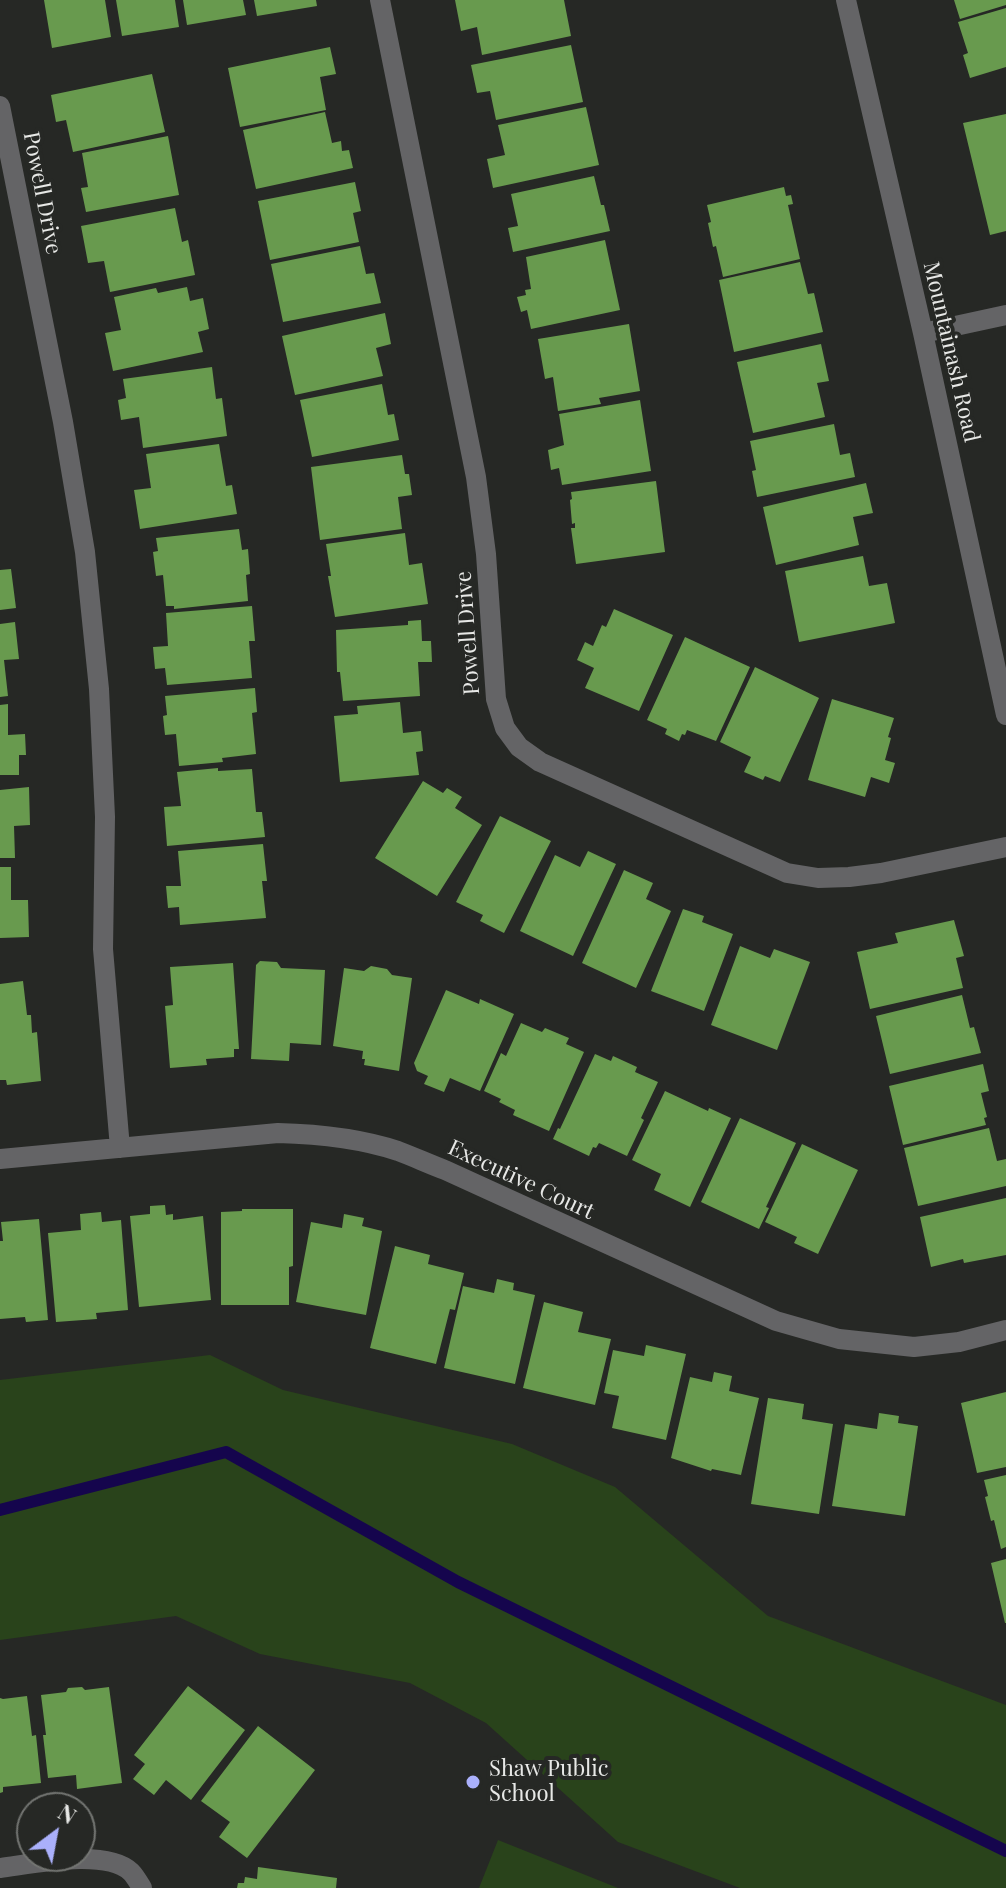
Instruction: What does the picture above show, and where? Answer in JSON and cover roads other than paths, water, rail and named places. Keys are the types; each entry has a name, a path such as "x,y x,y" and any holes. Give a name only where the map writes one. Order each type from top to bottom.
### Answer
{"street":[{"name":"Powell Drive","path":"380,0 476,477 486,554 496,699 505,728 519,747 540,762 787,873 818,878 865,875 1006,847"},
{"name":"Mountainash Road","path":"846,0 923,333 1006,715"},
{"name":"Powell Drive","path":"0,106 63,422 85,552 99,689 105,817 103,949 120,1148"},
{"path":"923,333 1006,315"},
{"name":"Executive Court","path":"0,1159 278,1133 346,1138 395,1150 445,1170 776,1321 839,1339 914,1347 959,1342 1006,1330"},
{"path":"0,1868 85,1858 112,1862 130,1871 142,1888"}],"waterway":[{"path":"0,1510 226,1452 458,1582 1006,1851"}],"place":[{"name":"Shaw Public School","path":"473,1782"}]}
